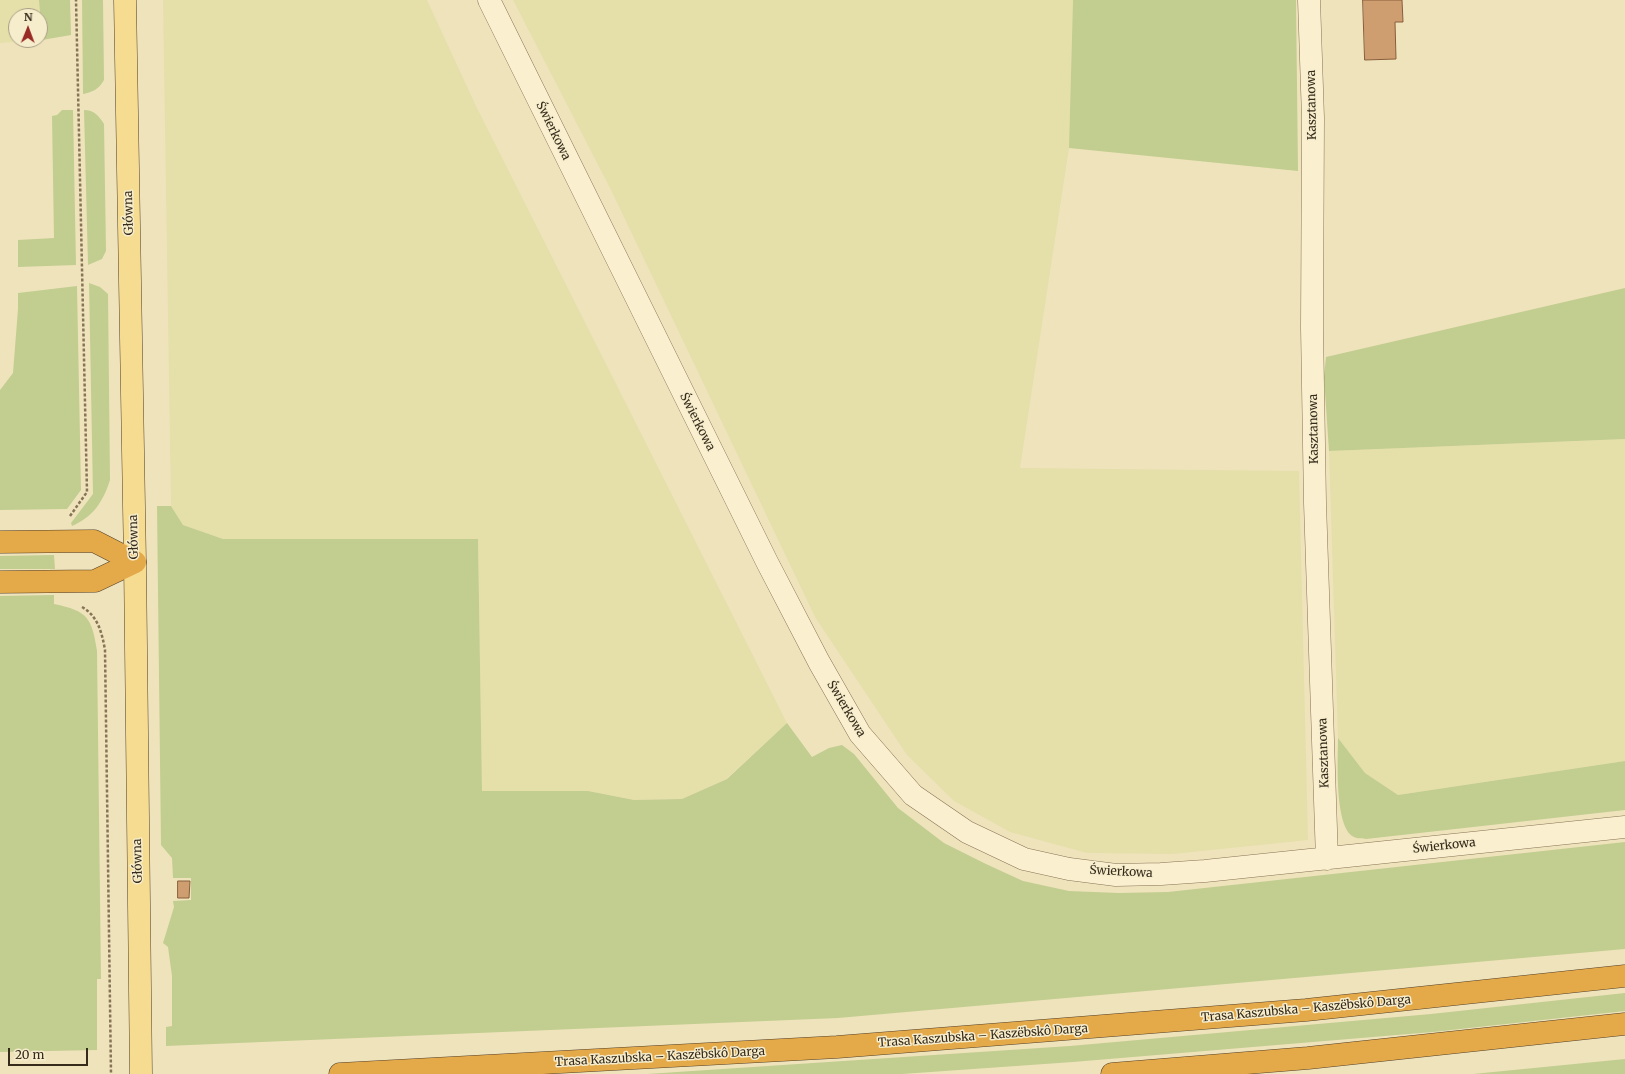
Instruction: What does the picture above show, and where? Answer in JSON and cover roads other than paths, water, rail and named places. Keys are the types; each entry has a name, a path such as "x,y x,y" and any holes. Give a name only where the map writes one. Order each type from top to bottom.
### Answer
{"highway":[{"path":"0,542 94,541 135,562"},
{"path":"0,582 95,581 135,562"},
{"name":"Trasa Kaszubska – Kaszëbskô Darga","path":"340,1074 837,1047 1306,1010 1625,976"},
{"path":"1112,1074 1308,1058 1625,1024"},
{"path":"1232,1074 1308,1058"}],"main road":[{"name":"Główna","path":"125,0 135,562 141,1074"}],"street":[{"name":"Świerkowa","path":"489,0 613,253 819,662 860,734 913,795 967,832 1024,859 1069,869 1116,875 1161,874 1327,859 1625,827"},
{"name":"Kasztanowa","path":"1309,0 1313,118 1312,328 1315,487 1327,859"}]}
